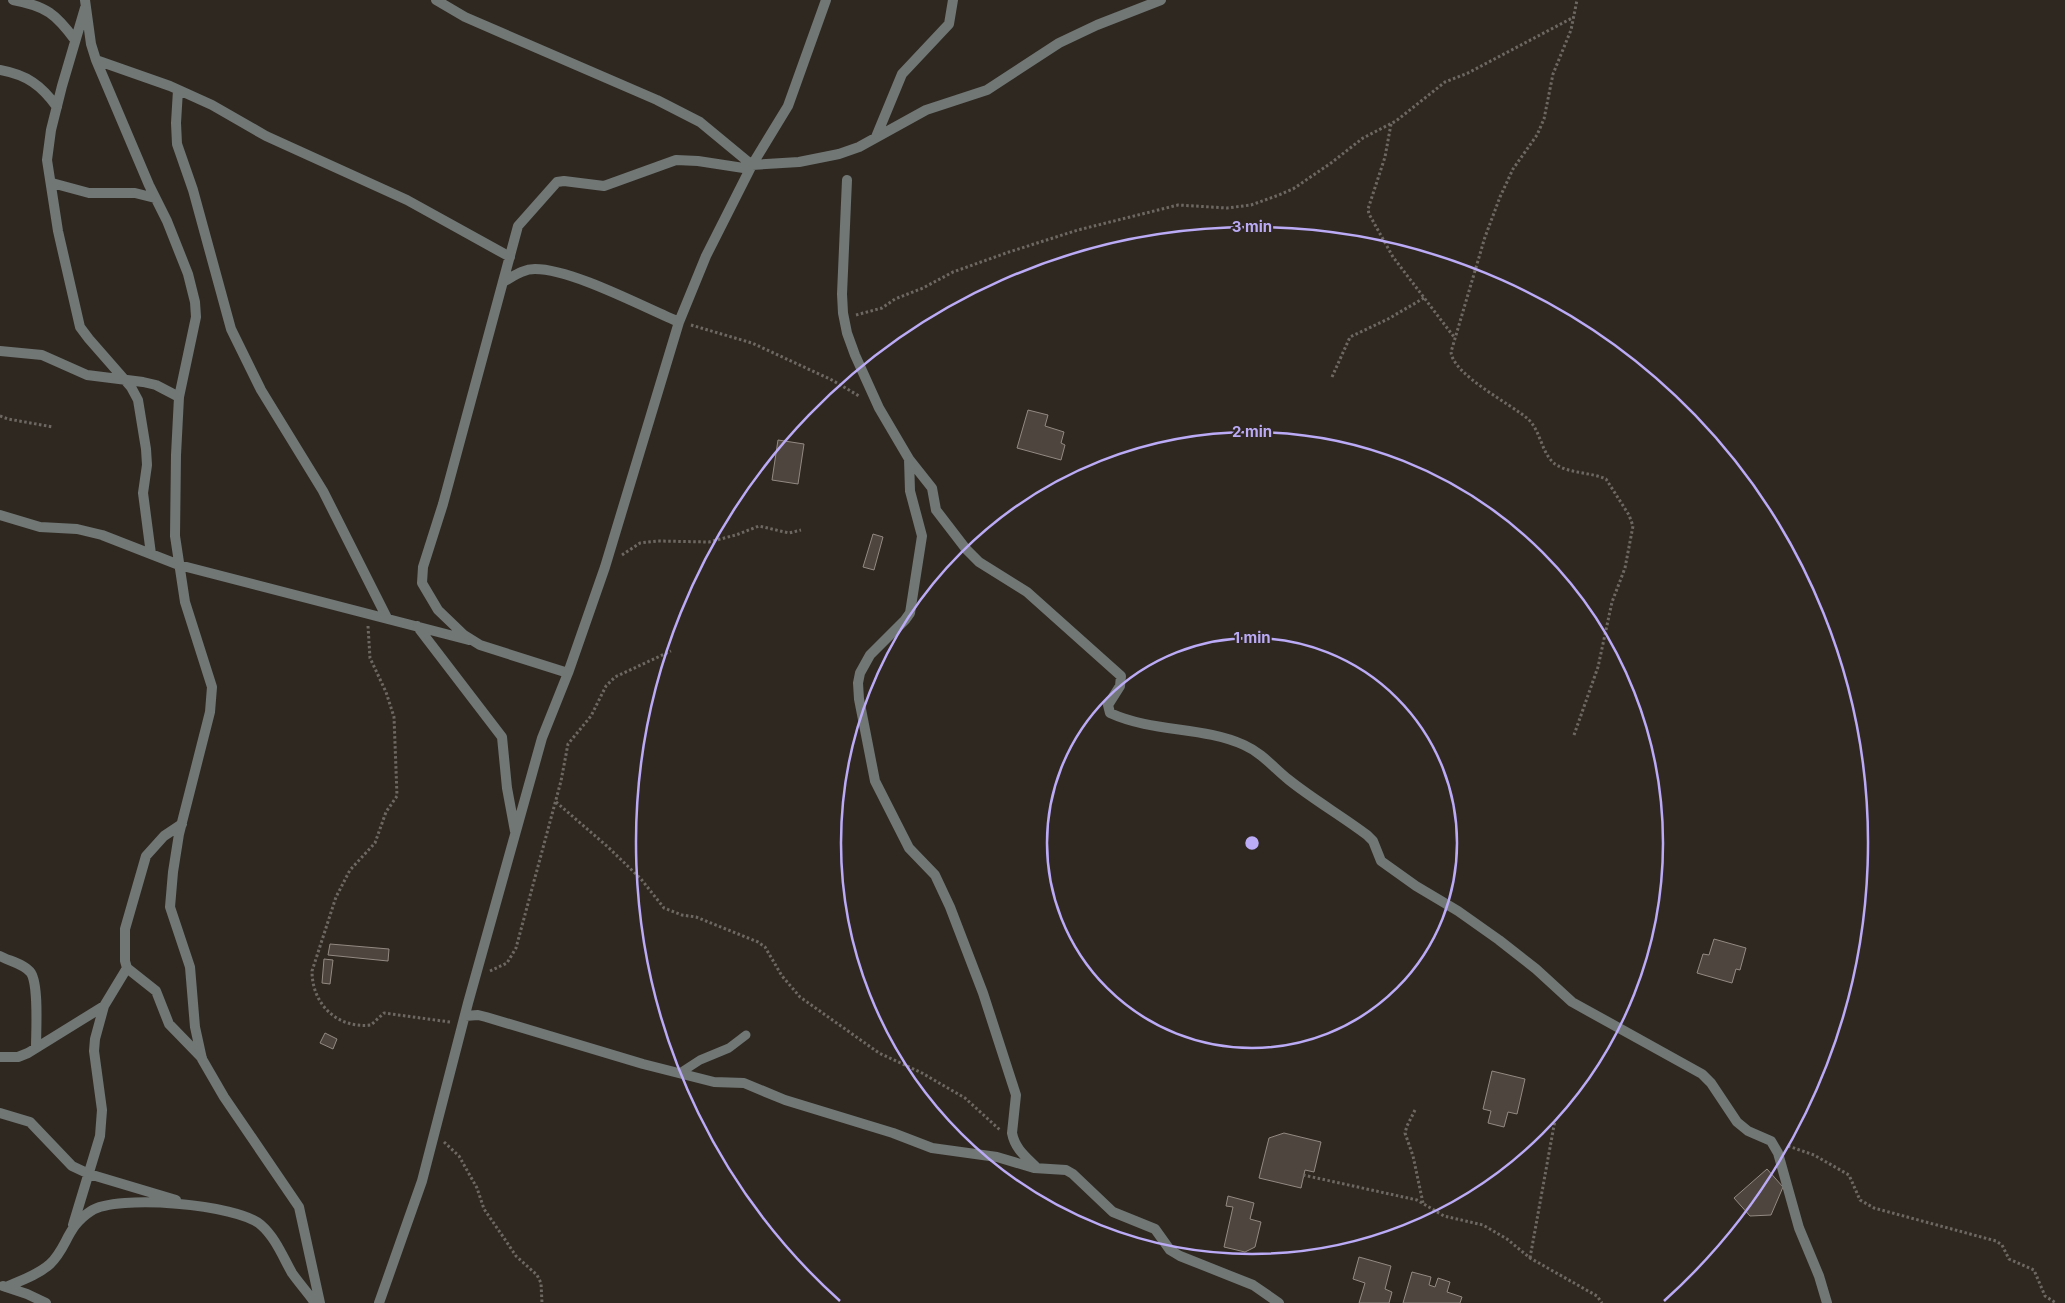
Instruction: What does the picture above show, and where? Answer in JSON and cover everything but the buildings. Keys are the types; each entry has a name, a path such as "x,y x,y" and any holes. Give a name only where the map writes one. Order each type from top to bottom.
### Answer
{"street":[{"path":"13,0 45,9 60,19 75,40"},
{"path":"436,0 465,17 657,100 700,122 751,167"},
{"path":"379,1303 422,1181 475,977 542,738 568,673 605,567 679,322 706,256 751,167 788,106 826,0"},
{"path":"876,138 902,74 949,24 953,0"},
{"path":"472,641 438,610 425,591 422,574 520,223 557,182 564,181 604,186 676,160 751,167 799,162 839,154 876,138 902,121 926,110 987,90 1066,40 1097,25 1161,0"},
{"path":"84,4 51,130 47,160 48,171 52,183 58,231 80,327 131,387 138,400 146,449 147,464 143,498 151,554"},
{"path":"84,4 91,44 96,60 155,198 167,221 188,274 195,302 196,317 179,397 175,536 184,602 212,687 210,712 182,824 173,872 170,907 190,967 195,1027 202,1059"},
{"path":"96,60 178,90 212,105 266,136 406,200 510,257"},
{"path":"0,70 24,76 45,91 57,106"},
{"path":"178,90 177,144 193,190 231,329 261,390 323,491 387,618"},
{"path":"846,180 842,294 847,333 879,408 909,459 932,488 936,510 966,549 980,562 1027,592 1121,676 1120,686 1108,705 1110,713 1150,726 1218,736 1244,745 1263,756 1289,780 1367,835 1373,841 1381,861 1492,935 1536,969 1572,1002 1702,1074 1716,1089 1737,1122 1748,1131 1771,1141 1778,1153 1799,1228 1819,1276 1827,1303"},
{"path":"52,183 89,193 135,193 155,198"},
{"path":"503,282 521,272 534,269 556,272 596,286 679,322"},
{"path":"0,351 42,356 87,375 156,385 179,397"},
{"path":"909,459 910,490 922,536 910,613 870,655 860,673 858,683 859,699 875,781 909,848 935,875 940,886 983,993 1016,1094 1012,1133 1016,1146 1037,1168"},
{"path":"0,515 40,526 77,529 102,535 179,564 472,641 568,673"},
{"path":"418,626 502,737 507,788 516,832"},
{"path":"3,1286 37,1273 49,1266 57,1257 73,1226 100,1136 102,1120 94,1051 95,1039 104,1006 127,968 124,950 125,929 146,856 164,836 182,824"},
{"path":"0,956 26,968 32,974 36,986 36,1048"},
{"path":"127,968 156,992 169,1024 202,1059 224,1096 299,1207 320,1303"},
{"path":"0,1057 18,1057 104,1006"},
{"path":"465,1016 478,1015 486,1017 643,1064 714,1082 744,1083 785,1100 893,1133 932,1148 997,1157 1037,1168 1069,1172 1113,1212 1155,1229 1170,1250 1180,1256 1252,1284 1279,1303"},
{"path":"0,1113 30,1122 72,1166 89,1174 194,1206"},
{"path":"73,1226 92,1209 105,1205 144,1202 212,1207 248,1216 267,1231 293,1275 315,1303"},
{"path":"3,1286 46,1303"}],"lane":[{"path":"680,1073 700,1060 729,1048 746,1035"}],"path":[{"path":"1574,736 1598,667 1612,602 1626,568 1633,524 1606,479 1564,468 1549,458 1537,430 1527,418 1508,406 1460,369 1451,355 1485,237 1500,197 1514,168 1537,135 1544,119 1554,74 1571,30 1577,0"},
{"path":"844,317 882,308 895,299 923,288 953,272 1078,230 1172,206 1227,208 1251,205 1279,195 1331,163 1363,138 1391,124 1445,82 1468,73 1574,16"},
{"path":"1391,124 1385,157 1368,214 1393,257 1455,338"},
{"path":"1332,377 1350,336 1388,320 1424,298"},
{"path":"679,322 752,343 832,380 879,408"},
{"path":"0,416 8,420 52,426"},
{"path":"605,567 640,543 658,541 709,542 762,526 789,533 801,530"},
{"path":"367,613 370,658 386,692 394,717 398,796 386,812 375,843 350,870 336,898 312,971 312,981 319,1001 326,1010 345,1020 365,1026 371,1025 384,1013 446,1020 454,1026 459,1037"},
{"path":"475,977 503,966 516,948 556,802 568,744 591,716 606,686 615,677 671,651"},
{"path":"556,802 608,847 641,879 664,908 758,942 765,947 782,976 800,997 879,1053 965,1098 1016,1146"},
{"path":"1415,1110 1406,1126 1405,1133 1413,1156 1424,1204"},
{"path":"1530,1258 1556,1120"},
{"path":"434,1134 459,1156 477,1188 484,1209 516,1256 537,1275 541,1283 542,1303"},
{"path":"1771,1141 1814,1155 1849,1175 1860,1200 1874,1208 1996,1241 2002,1245 2009,1258 2034,1270 2045,1296 2056,1303"},
{"path":"1303,1175 1417,1200 1444,1216 1483,1225 1507,1239 1530,1258 1597,1296 1602,1303"}]}
